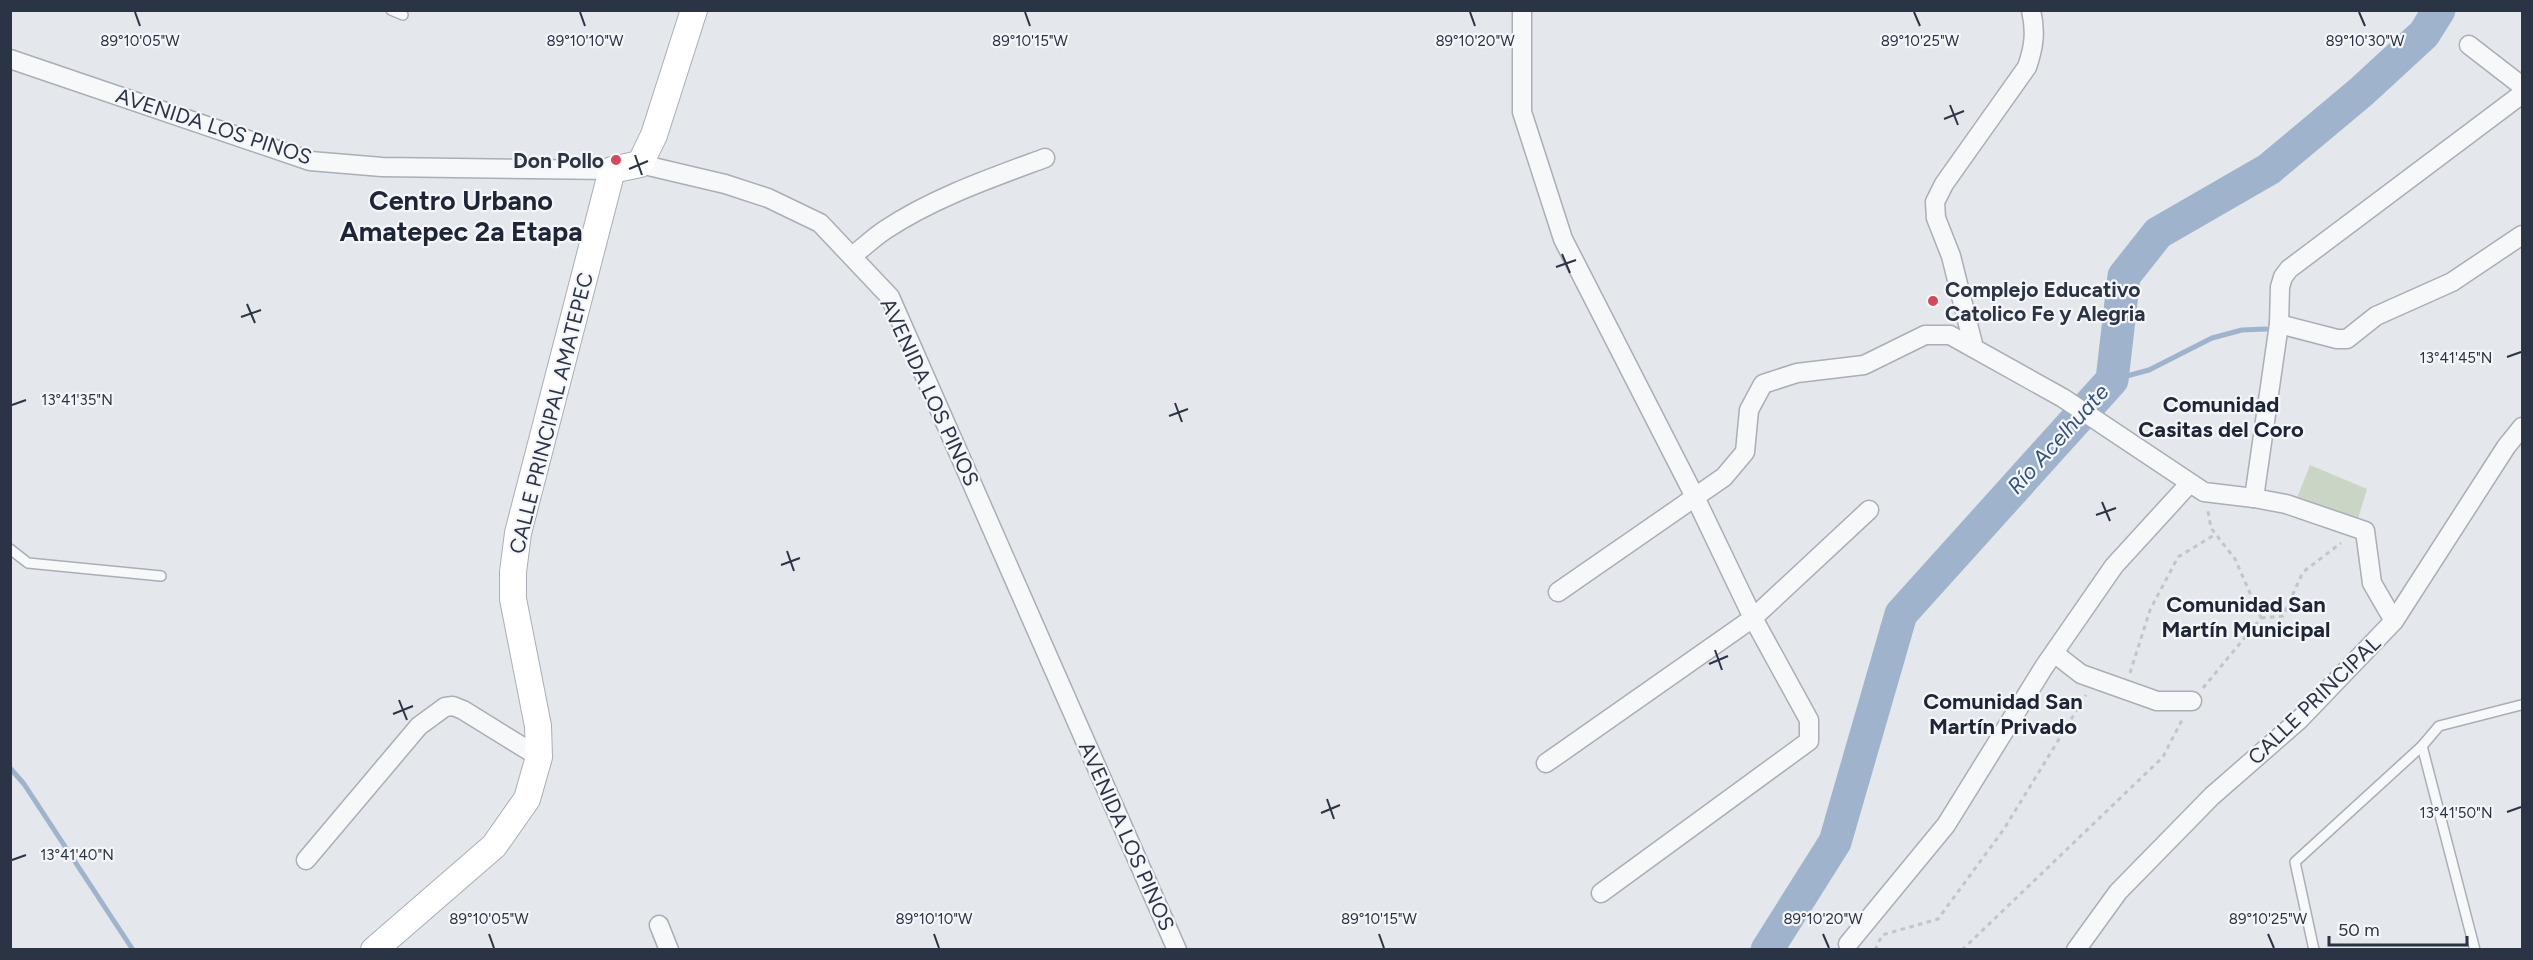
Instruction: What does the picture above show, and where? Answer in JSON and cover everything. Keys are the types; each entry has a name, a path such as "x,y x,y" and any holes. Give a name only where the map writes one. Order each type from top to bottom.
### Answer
{"street":[{"path":"640,164 654,135 694,10"},
{"path":"1522,10 1522,112 1563,239 1695,497 1753,618 1809,720 1809,741 1601,893"},
{"path":"1974,348 1950,256 1936,218 1935,202 1944,184 2028,67 2034,47 2035,26 2031,10"},
{"path":"2469,45 2523,86"},
{"name":"AVENIDA LOS PINOS","path":"10,59 310,161 382,167 612,170 640,164 725,184 768,198 820,223 891,297 1177,950"},
{"path":"2254,498 2279,324 2280,287 2286,273 2523,94"},
{"path":"852,256 884,231 958,192 1045,158"},
{"name":"CALLE PRINCIPAL AMATEPEC","path":"374,950 494,846 527,799 539,757 538,726 513,599 513,572 518,532 612,170"},
{"path":"2279,324 2337,339 2347,339 2376,316 2452,282 2523,235"},
{"path":"1558,592 1724,477 1745,452 1749,411 1763,384 1797,373 1864,364 1924,335 1950,335 2062,398 2197,488 2286,504 2365,531 2372,583 2394,621"},
{"name":"CALLE PRINCIPAL","path":"2076,950 2118,891 2212,796 2299,720 2394,621 2506,447 2523,427"},
{"path":"1848,944 1946,825 2054,653 2114,566 2197,488"},
{"path":"1546,763 1753,618 1869,510"},
{"path":"2054,653 2081,674 2096,680 2157,701 2192,701"},
{"path":"306,860 419,726 445,707 453,706 463,710 539,757"},
{"path":"659,925 669,950"}],"lane":[{"path":"391,10 403,15"},
{"path":"10,549 28,563 161,576"},
{"path":"2313,950 2295,862 2422,746 2439,726 2521,705"},
{"path":"2422,746 2475,950"}],"path":[{"path":"2197,488 2211,528 2235,560 2261,618"},
{"path":"1962,950 2163,757 2192,701 2261,618 2283,616 2303,572 2346,539 2365,531"},
{"path":"2125,689 2150,610 2178,558 2216,534"},
{"path":"1875,950 1882,935 1938,918 2004,829 2096,680"}],"green space":[{"path":"2310,465 2367,489 2357,522 2295,503"}],"waterway":[{"name":"Río Acelhuate","path":"1767,950 1835,842 1901,614 2112,380 2124,276 2158,233 2269,169 2361,92 2424,34 2439,10"},
{"path":"2112,380 2149,370 2212,338 2242,330 2266,329"},
{"path":"10,768 24,784 133,950"}],"place":[{"name":"Don Pollo","path":"616,160"},
{"name":"Complejo Educativo Catolico Fe y Alegria","path":"1933,301"}],"district":[{"name":"Centro Urbano Amatepec 2a Etapa","path":"461,216"},
{"name":"Comunidad Casitas del Coro","path":"2221,416"},
{"name":"Comunidad San Martín Municipal","path":"2246,616"},
{"name":"Comunidad San Martín Privado","path":"2003,714"}]}
